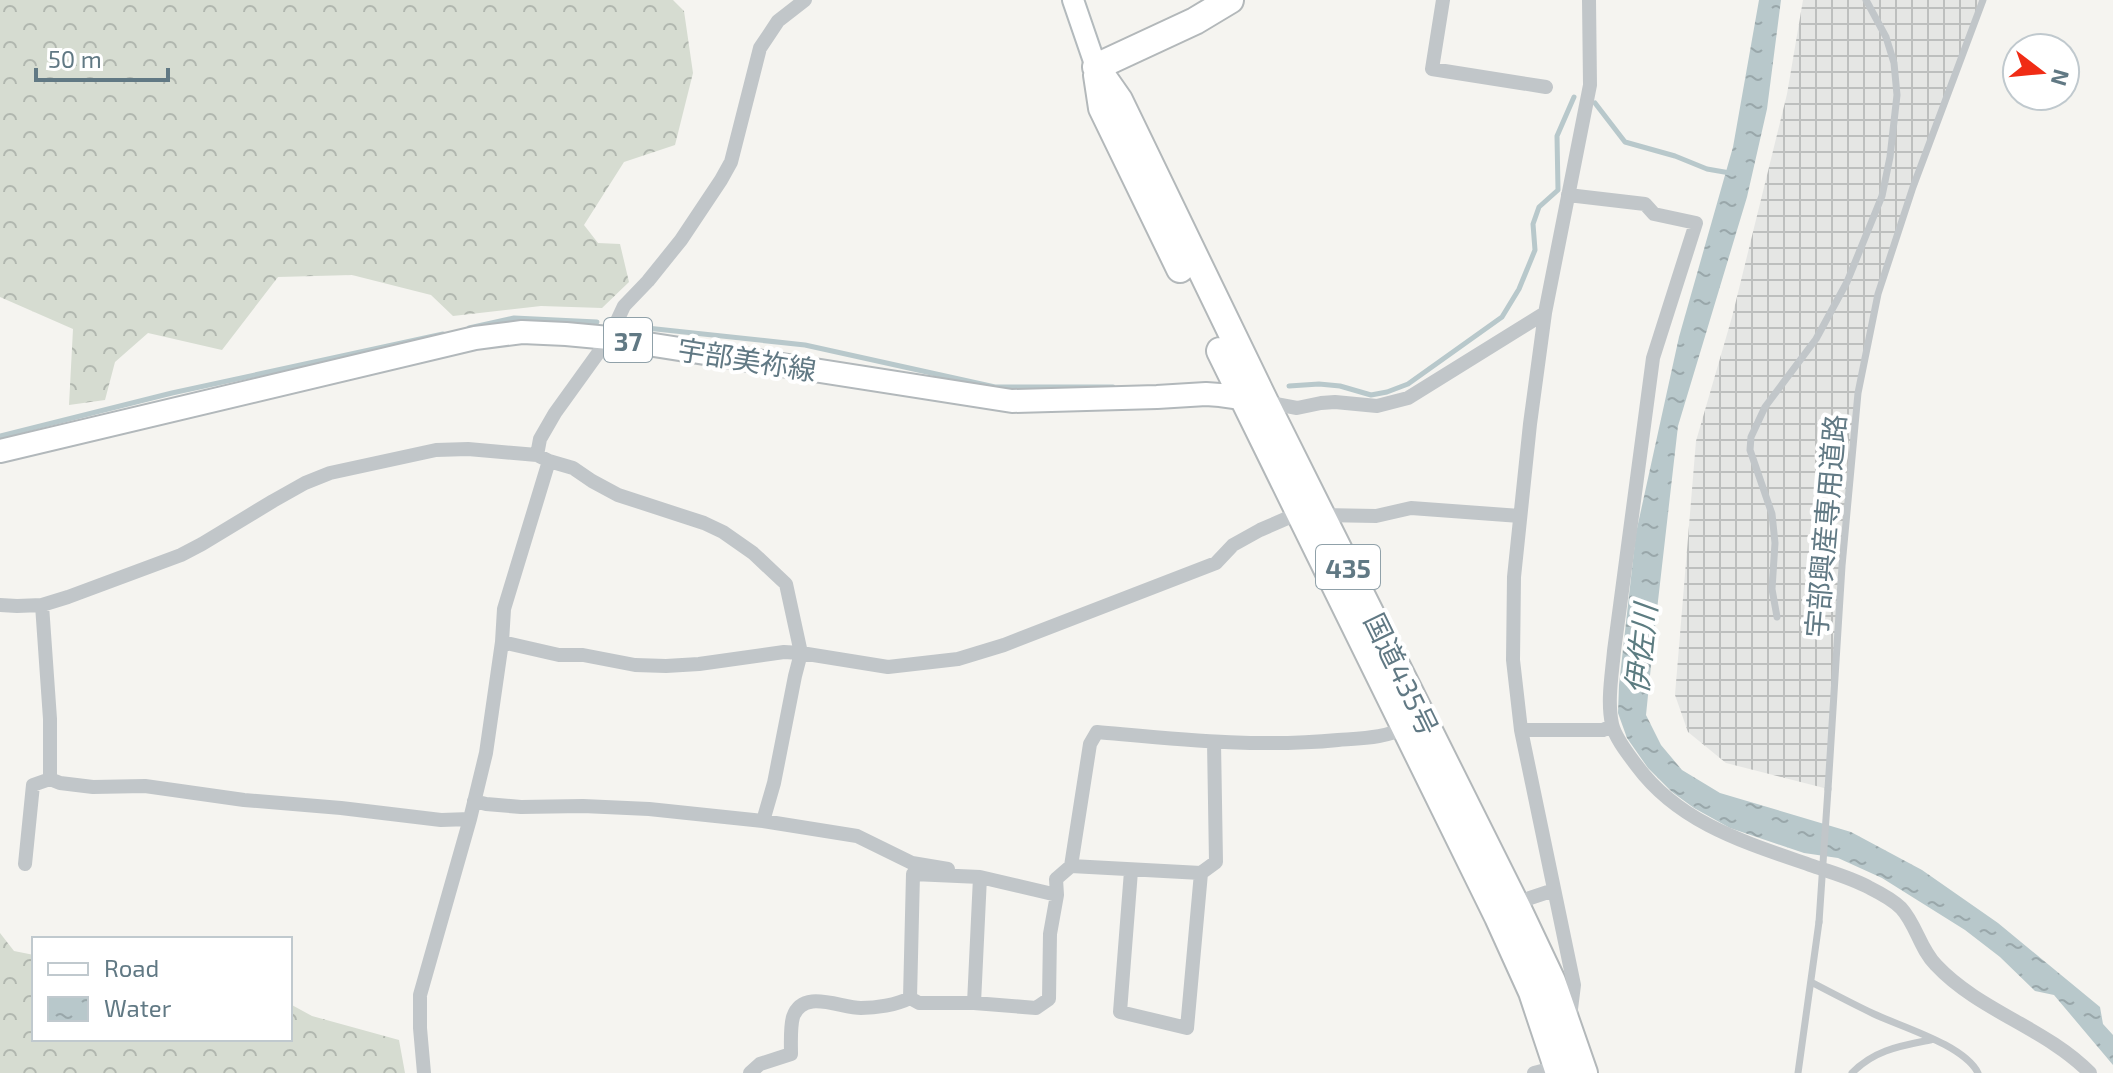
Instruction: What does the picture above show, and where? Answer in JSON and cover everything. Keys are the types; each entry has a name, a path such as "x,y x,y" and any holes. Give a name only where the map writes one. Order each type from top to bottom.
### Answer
{"highway":[{"path":"1096,67 1195,21 1230,0"},
{"name":"国道435号","path":"1096,67 1102,108 1254,400 1508,912 1552,981 1584,1073"},
{"name":"国道435号","path":"1508,912 1532,992 1550,1071"}],"main road":[{"name":"宇部美祢線","path":"0,451 475,338 522,332 609,338 1012,401 1206,394 1254,400"}],"street":[{"path":"424,1073 420,995 486,753 504,609 543,458 540,439 609,338 624,306 681,240 721,180 731,162 760,48 778,21 805,0"},
{"path":"1073,0 1096,67"},
{"path":"1443,0 1432,69 1546,87"},
{"path":"1569,1026 1574,985 1521,730 1513,660 1514,577 1545,313 1590,85 1589,0"},
{"path":"1568,195 1645,204 1654,214 1696,223 1653,358 1614,651 1612,726 1628,754 1649,782 1676,806 1705,825 1743,842 1850,879 1900,907 1936,965 1963,988 2074,1057 2090,1073"},
{"path":"1254,400 1297,408 1335,402 1377,406 1408,398 1545,313"},
{"path":"0,605 42,605 181,555 283,495 330,473 436,450 468,449 543,458 573,468 618,495 723,532 753,553 786,584 801,653 763,821"},
{"path":"502,642 559,655 583,655 635,665 699,664 784,652 888,667 958,659 1004,645 1216,563 1233,545 1260,530 1311,514 1376,516 1411,508 1520,516"},
{"path":"42,605 50,719 50,779"},
{"path":"910,998 919,1003 1036,1008 1049,999 1050,934 1057,895 1056,879 1071,866 1090,744 1097,732 1214,742 1294,744 1389,736 1415,723"},
{"path":"1521,730 1603,730 1612,726"},
{"path":"1071,866 1201,873 1216,862 1214,742"},
{"path":"25,864 33,785 50,779 93,787 145,786 244,800 441,820 470,819"},
{"path":"474,801 521,807 649,809 763,821 857,836 912,863 947,868 956,876"},
{"path":"1131,871 1120,1012 1187,1028 1201,873"},
{"path":"910,998 913,874 980,877 1057,895"},
{"path":"974,1003 980,877"},
{"path":"1508,912 1530,898 1554,890"},
{"path":"750,1073 760,1064 791,1054 792,1019 797,1009 805,1003 817,1001 863,1008 910,998"}],"lane":[{"path":"1777,617 1772,589 1775,543 1772,514 1750,450 1751,437 1765,407 1816,339 1847,282 1882,196 1897,95 1894,63 1886,37 1866,0"},
{"name":"宇部興産専用道路","path":"1798,1073 1819,922 1842,566 1858,393 1878,294 1913,187 1983,0"},
{"path":"1811,982 1955,1050 1974,1065 1978,1073"},
{"path":"1852,1073 1869,1057 1893,1047 1932,1039"}],"shaded area":[{"path":"1803,0 1983,0 1878,294 1858,393 1828,789 1726,763 1688,732 1675,695 1696,441 1732,317 1787,94"}],"green space":[{"path":"0,0 673,0 684,11 693,73 675,145 624,162 584,225 598,243 620,244 629,282 602,308 541,306 453,316 431,295 352,275 278,277 222,350 148,333 115,362 105,400 69,405 73,329 0,297"},
{"path":"0,933 14,951 32,955 32,1041 292,1041 292,1005 312,1016 399,1040 405,1073 0,1073"}],"water":[{"name":"伊佐川","path":"1759,0 1781,0 1767,109 1747,197 1678,426 1646,715 1661,745 1682,770 1720,793 1851,832 1922,870 1998,923 2100,1007 2103,1024 2113,1035 2113,1065 2054,995 2035,991 2000,957 1965,930 1882,878 1838,858 1804,853 1730,828 1694,808 1648,768 1627,738 1618,713 1636,533 1679,337 1733,147"}],"waterway":[{"path":"1289,386 1340,386 1371,395 1387,392 1408,384 1502,317 1519,289 1535,250 1533,224 1539,207 1558,190 1557,136 1574,97"},
{"path":"1595,103 1625,142 1707,169 1730,173"},
{"path":"469,328 514,318 597,322"},
{"path":"628,326 805,345 995,387 1113,387"},
{"path":"0,436 172,393 443,334"}]}
